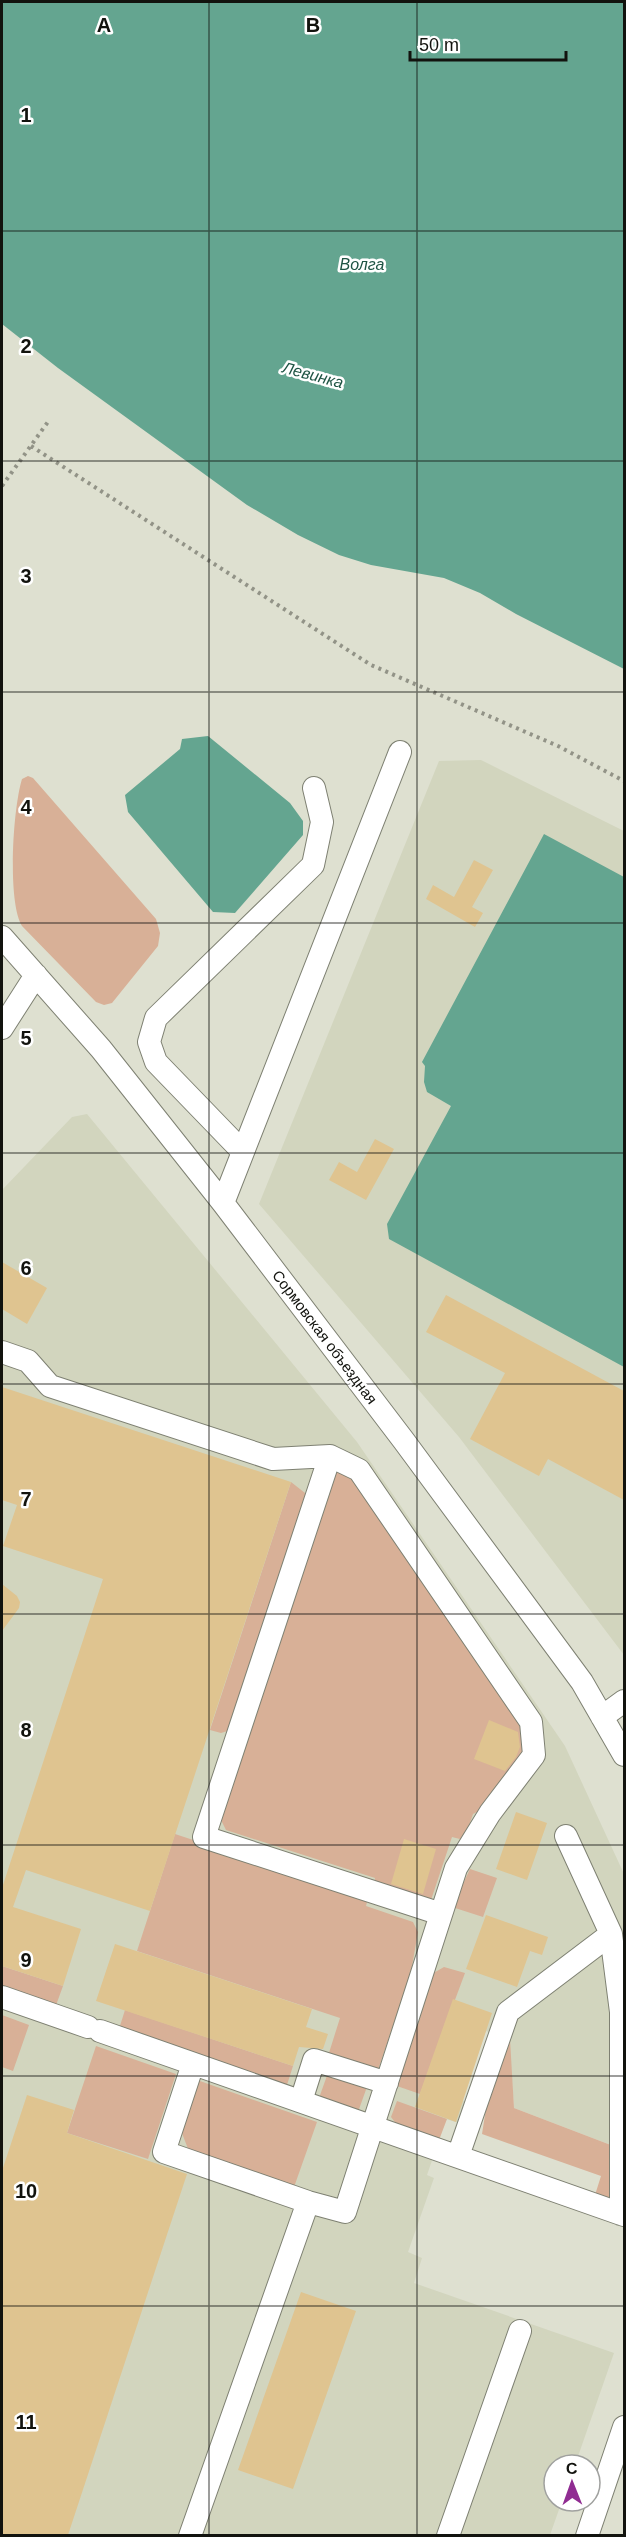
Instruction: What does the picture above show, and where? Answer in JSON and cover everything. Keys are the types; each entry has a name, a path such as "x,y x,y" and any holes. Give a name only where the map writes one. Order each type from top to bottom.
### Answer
{"street":[{"path":"223,1203 400,752"},
{"path":"242,1151 156,1062 149,1042 156,1018 313,865 322,822 314,788"},
{"name":"Сормовская объездная","path":"2,937 101,1049 223,1203 582,1682 624,1755"},
{"path":"2,1028 36,975"},
{"path":"2,1352 28,1361 50,1386 273,1459 330,1456 359,1470 531,1722 534,1755 490,1813 456,1868 345,2212 308,2202 164,2152 193,2064"},
{"path":"330,1456 204,1837 441,1914"},
{"path":"602,1717 624,1701"},
{"path":"2,1996 623,2214 621,2012 611,1934 566,1836"},
{"path":"458,2156 508,2012 611,1934"},
{"path":"301,2101 314,2060 387,2083"},
{"path":"190,2535 308,2202"},
{"path":"448,2535 520,2331"},
{"path":"587,2535 624,2427"}],"path":[{"path":"2,486 50,419"},
{"path":"31,446 371,665 558,746 624,781"}],"shaded area":[{"path":"481,760 624,831 624,1655 459,1437 259,1204 439,761"},
{"path":"28,776 33,778 156,919 160,933 158,946 112,1003 104,1005 96,1002 22,926 17,914 13,876 14,832 22,779"},
{"path":"87,1114 357,1442 565,1746 624,1874 624,2150 514,2108 509,2039 486,2031 462,2100 466,2102 459,2123 446,2119 427,2175 434,2178 408,2252 422,2258 414,2283 614,2353 579,2453 542,2453 542,2513 558,2513 550,2535 2,2535 2,1190 72,1117"},
{"path":"343,1471 355,1477 520,1718 530,1752 489,1806 473,1814 464,1840 452,1837 430,1903 374,1884 375,1878 226,1830 218,1814 330,1475"},
{"path":"291,1482 305,1493 308,1506 234,1729 221,1733 210,1730"},
{"path":"175,1834 368,1898 366,1906 413,1922 418,1932 411,1972 377,2073 328,2056 340,2018 137,1951"},
{"path":"470,1869 497,1878 483,1917 452,1907"},
{"path":"2,1966 63,1986 55,2008 2,1989"},
{"path":"444,1967 465,1973 420,2094 394,2085 430,1975"},
{"path":"125,2010 293,2066 286,2088 119,2029"},
{"path":"2,2015 29,2025 13,2071 2,2067"},
{"path":"510,2039 514,2108 616,2147 609,2200 595,2195 601,2176 482,2134 491,2077"},
{"path":"96,2046 176,2074 148,2159 67,2133"},
{"path":"329,2070 368,2084 358,2112 319,2098"},
{"path":"197,2080 317,2122 293,2190 190,2154 180,2128"},
{"path":"397,2101 447,2119 439,2140 398,2126 391,2117"}],"water":[{"name":"Волга","path":"2,2 624,2 624,669 480,593 444,578 371,565 339,555 298,535 247,505 58,368 2,324"},
{"path":"208,736 290,803 303,821 303,835 235,913 213,912 128,812 125,795 180,749 182,739"},
{"path":"544,834 624,877 624,1367 389,1239 387,1224 451,1106 427,1092 424,1082 425,1066 422,1062"}],"building":[{"path":"474,860 493,870 472,907 483,913 475,927 426,899 433,885 454,897"},
{"path":"375,1139 394,1149 366,1200 329,1180 339,1162 357,1172"},
{"path":"2,1262 47,1288 27,1324 2,1309"},
{"path":"446,1295 624,1391 624,1500 548,1459 539,1476 470,1439 505,1373 426,1332"},
{"path":"2,1387 291,1482 150,1911 26,1870 13,1907 81,1929 63,1986 2,1966 2,1888 103,1579 3,1546 17,1505 2,1500"},
{"path":"2,1584 17,1596 20,1602 19,1608 2,1631"},
{"path":"489,1720 518,1732 520,1747 516,1757 505,1771 474,1759"},
{"path":"516,1812 547,1823 527,1880 496,1869"},
{"path":"404,1839 436,1849 423,1894 391,1884"},
{"path":"486,1915 548,1937 542,1955 530,1951 517,1987 466,1969"},
{"path":"115,1944 312,2009 306,2027 328,2034 323,2049 299,2047 293,2066 96,2001"},
{"path":"453,1999 492,2013 456,2122 415,2107"},
{"path":"27,2095 74,2110 67,2133 187,2174 68,2535 2,2535 2,2171"},
{"path":"301,2292 356,2311 293,2489 238,2470"}],"water label":[{"name":"Левинка","path":"313,375"}]}
